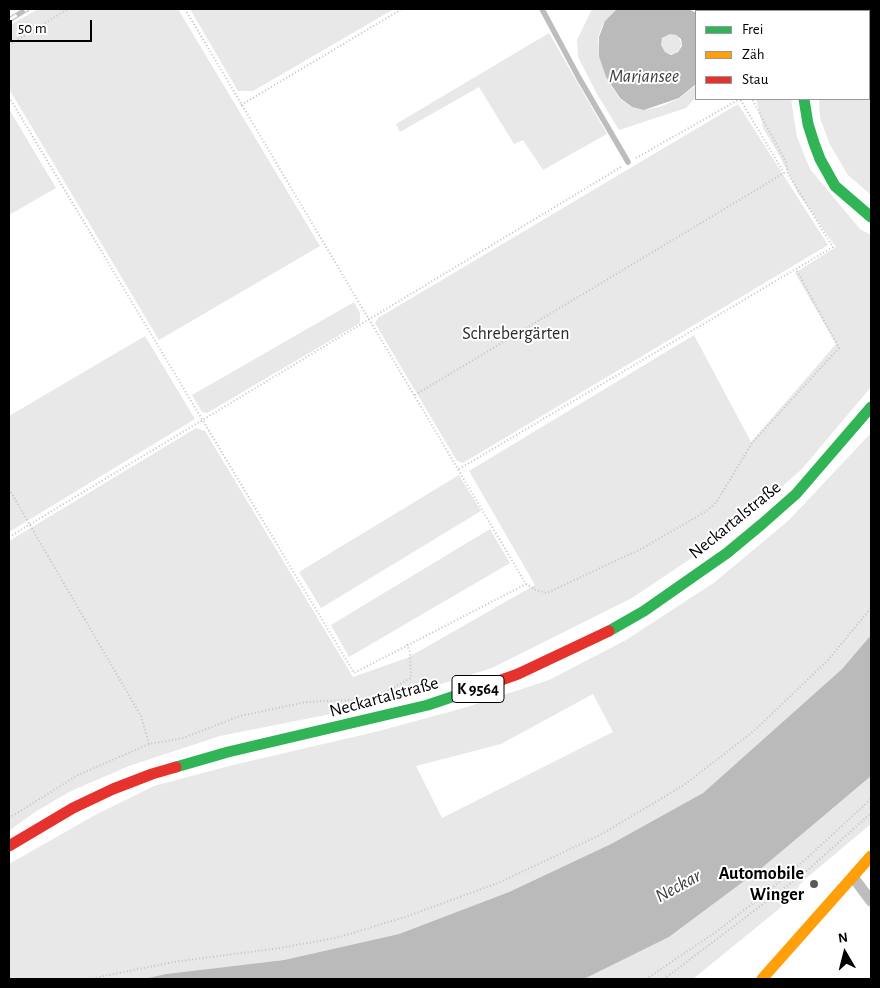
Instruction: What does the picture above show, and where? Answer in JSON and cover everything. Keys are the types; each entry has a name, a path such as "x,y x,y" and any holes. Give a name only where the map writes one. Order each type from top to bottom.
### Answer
{"main road":[{"path":"804,100 808,124 814,143 820,159 835,186 871,217"},
{"name":"Neckartalstraße","path":"9,846 81,804 152,774 228,752 361,722 446,700 518,674 599,636 644,611 734,547 796,494 871,407"},
{"path":"762,979 871,856"}],"street":[{"path":"853,877 871,901"}],"lane":[{"path":"542,9 628,162"}],"path":[{"path":"9,45 68,9"},
{"path":"185,9 526,584 547,594 643,548 708,510 716,501 752,443 839,348 796,269"},
{"path":"241,105 402,9"},
{"path":"9,97 354,673 526,584"},
{"path":"9,537 628,162 738,100"},
{"path":"741,100 784,173"},
{"path":"459,470 833,247 788,174 786,162 753,100"},
{"path":"415,394 784,173 788,174"},
{"path":"9,489 141,716 149,744"},
{"path":"89,979 173,962 280,948 336,938 498,883 600,835 684,785 755,730 828,660 871,608"},
{"path":"9,818 78,775 149,744 183,738 240,716 306,702 372,699 411,678 410,652 407,644"},
{"path":"646,979 716,932 766,893 871,799"},
{"path":"664,979 808,870 871,814"}],"green space":[{"path":"38,9 178,9 320,246 159,340 9,89 9,26"},
{"path":"190,9 394,9 253,91 238,91"},
{"path":"592,9 618,9 602,26 598,38 599,54 607,79 619,98 631,107 645,110 662,106 680,98 695,86 695,98 686,108 619,130 597,94 578,57 577,40"},
{"path":"549,33 607,134 543,170 523,140 514,144 479,87 400,132 396,124"},
{"path":"671,34 678,37 681,44 678,51 671,54 664,51 661,44 664,37"},
{"path":"871,46 871,195 848,175 830,145 820,118 819,100 870,100"},
{"path":"756,100 791,100 797,137 810,169 860,229 871,235 871,387 802,469 729,533 632,598 492,668 371,706 220,736 129,766 71,791 35,812 9,831 9,541 196,428 205,431 353,677 407,658 535,585 469,471 694,335 751,442 836,344 795,273 836,247 798,193 763,128"},
{"name":"Schrebergärten","path":"738,104 828,245 463,463 457,461 375,323 378,318"},
{"path":"9,109 56,188 9,215"},
{"path":"354,302 360,313 360,323 207,413 202,412 192,395"},
{"path":"145,336 195,419 9,532 9,416"},
{"path":"871,433 871,635 842,669 703,793 611,844 509,892 399,934 284,960 166,974 143,979 9,979 9,864 95,815 154,786 233,765 379,731 467,707 549,680 626,640 715,582 789,520","holes":["593,694 613,732 442,818 416,766 501,744"]},
{"path":"459,475 481,511 321,608 299,572"},
{"path":"490,529 510,563 349,657 331,625"},
{"path":"871,776 871,824 804,880 780,908 693,979 584,979 669,937 763,867"}],"water":[{"name":"Mariansee","path":"617,9 689,9 695,12 695,85 679,98 644,110 632,107 620,98 606,77 599,56 599,37 605,21","holes":["670,34 676,35 681,39 682,46 678,52 671,55 665,52 661,45 662,38"]},
{"name":"Neckar","path":"871,635 871,776 763,867 669,937 584,979 143,979 166,974 284,960 399,934 509,892 611,844 703,793 842,669"}],"railway":[{"path":"9,20 27,9"}],"traffic: fast":[{"path":"831,9 836,10"},
{"path":"804,100 808,124 814,143 820,159 835,186 871,217"},
{"path":"609,631 644,611 727,553 762,524 796,494 871,407"},
{"path":"176,767 228,752 428,705 493,683"}],"traffic: slow":[{"path":"762,979 871,856"}],"traffic: jam":[{"path":"493,683 518,674 609,631"},
{"path":"9,846 73,808 113,789 176,767"}],"place":[{"name":"Automobile Winger","path":"814,884"}]}
